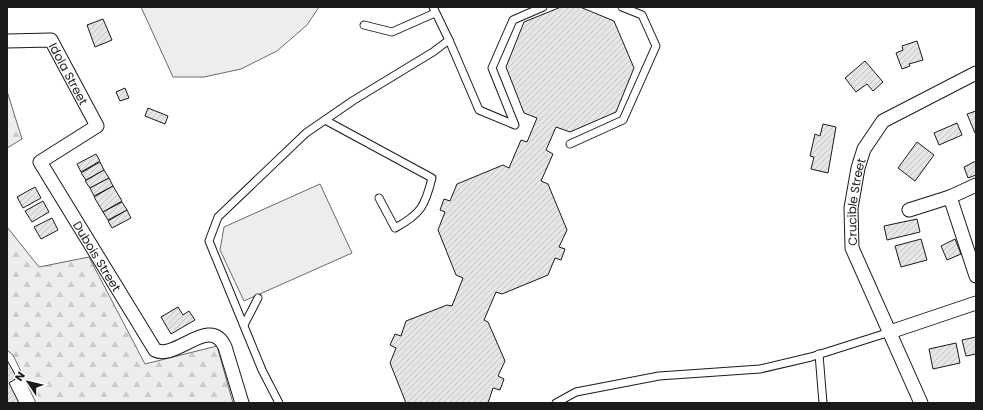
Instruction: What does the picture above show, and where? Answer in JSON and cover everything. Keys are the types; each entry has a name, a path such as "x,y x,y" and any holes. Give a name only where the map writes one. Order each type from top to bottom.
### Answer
{"street":[{"name":"Idola Street","path":"7,41 51,40 97,126 40,162"},
{"name":"Crucible Street","path":"921,403 852,248 851,208 858,168 864,149 883,121 976,74"},
{"name":"Dubois Street","path":"40,162 155,350 158,351 169,349 208,334 216,336 222,340 226,347 242,403"},
{"path":"909,210 950,197 976,184"},
{"path":"950,197 976,276"},
{"path":"890,332 976,303"}],"lane":[{"path":"364,25 392,32 434,10 449,40 479,110 515,125 492,68 513,20 543,7"},
{"path":"622,7 642,15"},
{"path":"570,144 623,120 656,46 642,15 643,7"},
{"path":"280,403 262,370 209,241 218,217 306,133 449,40"},
{"path":"325,120 432,178 426,202 410,220 395,228 379,198"},
{"path":"244,325 258,298"},
{"path":"556,403 576,392 659,376 760,369 819,354 890,332"},
{"path":"819,354 823,403"}],"green space":[{"path":"7,91 22,139 7,148"},
{"path":"7,227 39,267 89,257 145,364 217,346 233,403 36,403 13,355 7,350"}],"shaded area":[{"path":"141,7 319,7 307,25 277,51 241,69 204,77 173,77"},
{"path":"320,184 352,253 244,301 220,250 224,227"}],"building":[{"path":"561,7 580,7 614,21 634,68 616,112 570,132 556,127 546,150 553,154 541,181 548,184 567,230 559,247 565,249 561,260 555,258 548,275 502,294 496,292 484,320 488,322 505,361 498,376 504,379 500,390 493,388 488,403 406,403 390,363 396,348 390,345 395,334 401,336 406,321 447,305 452,306 463,278 456,275 438,230 445,212 440,210 444,199 450,201 457,184 503,165 509,168 521,140 527,142 537,118 524,113 506,67 524,22"},
{"path":"103,19 112,40 95,47 87,25"},
{"path":"917,41 923,60 909,64 910,66 902,69 896,53 903,50 902,46"},
{"path":"865,61 883,82 873,91 867,84 856,92 845,78"},
{"path":"125,88 129,98 120,101 116,92"},
{"path":"148,108 168,116 165,124 145,116"},
{"path":"976,111 976,132 975,133 967,114"},
{"path":"957,123 962,135 939,145 934,133"},
{"path":"823,124 836,127 828,173 811,169 814,157 810,156 815,134 820,136"},
{"path":"917,142 934,155 915,181 898,168"},
{"path":"96,154 100,161 81,172 77,164"},
{"path":"976,161 976,175 968,178 964,167"},
{"path":"100,162 104,170 86,180 81,173"},
{"path":"104,170 109,178 90,188 85,181"},
{"path":"109,178 113,186 94,196 90,188"},
{"path":"113,186 122,201 103,212 94,197"},
{"path":"35,187 41,198 23,208 17,197"},
{"path":"43,201 49,212 32,222 25,211"},
{"path":"122,202 127,210 108,220 103,212"},
{"path":"127,210 131,218 112,228 108,221"},
{"path":"52,218 58,230 41,239 34,227"},
{"path":"917,219 920,232 887,240 884,226"},
{"path":"921,239 927,260 901,267 895,246"},
{"path":"955,239 961,254 947,260 941,246"},
{"path":"178,307 183,315 189,311 195,320 171,334 161,317"},
{"path":"976,337 976,354 966,356 962,340"},
{"path":"956,343 960,363 933,369 929,349"},
{"path":"7,360 17,378 9,383 19,403 7,403"}]}
